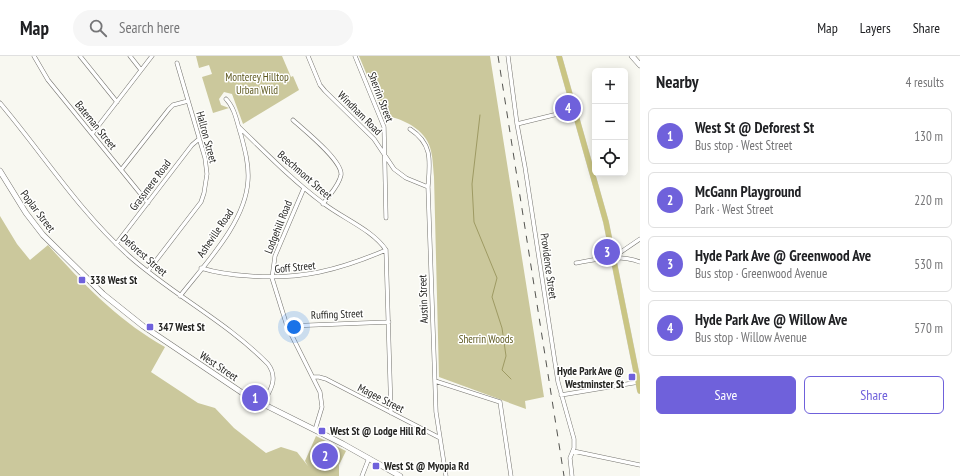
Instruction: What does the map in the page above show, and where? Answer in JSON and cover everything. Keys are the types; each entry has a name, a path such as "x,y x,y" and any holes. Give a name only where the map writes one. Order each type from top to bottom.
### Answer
{"main road":[{"path":"559,56 606,222 640,391"}],"street":[{"name":"Bateman Street","path":"34,56 48,80 148,203"},
{"path":"80,56 117,102"},
{"path":"130,56 141,70"},
{"path":"92,134 152,56"},
{"name":"Windham Road","path":"308,56 320,85 371,135 394,169 428,187"},
{"name":"Sherrin Street","path":"355,56 383,124 386,218"},
{"name":"Providence Street","path":"508,56 517,124 561,395 574,439 573,451 570,458 572,476"},
{"path":"632,56 640,65"},
{"name":"Hallron Street","path":"148,271 201,202 207,174 199,139 177,63"},
{"path":"226,99 232,106 238,127"},
{"path":"121,170 169,109 173,105 188,101"},
{"name":"Deforest Street","path":"0,103 88,215 116,244 180,296 239,336 268,364 272,369 273,383 262,405"},
{"path":"517,124 574,110"},
{"path":"293,120 330,155 341,169 341,176 336,187 323,204"},
{"name":"Beechmont Street","path":"238,127 323,204 380,240 386,250"},
{"name":"Asheville Road","path":"180,296 229,231 244,202 248,186 248,171 238,127"},
{"name":"Austin Street","path":"410,129 421,136 427,145 429,159 428,187 436,416 446,476"},
{"name":"Grassmere Road","path":"116,244 192,145 199,139"},
{"name":"Poplar Street","path":"0,171 26,213 43,235 66,258"},
{"name":"Lodgehill Road","path":"304,188 275,256 272,278 287,326 320,392 322,407 315,430"},
{"path":"614,257 640,239"},
{"path":"627,248 629,258"},
{"path":"386,250 391,413"},
{"name":"Goff Street","path":"202,268 216,273 272,278 318,274 352,264 386,250"},
{"path":"576,263 614,257 629,258 640,262"},
{"name":"West Street","path":"66,258 103,294 143,326 223,381 262,405 315,430 400,476"},
{"name":"Ruffing Street","path":"287,326 389,322"},
{"name":"Magee Street","path":"313,377 326,379 440,438"},
{"path":"435,380 500,402 511,476"},
{"path":"561,395 639,381"},
{"path":"573,451 640,465"},
{"path":"362,476 369,458"}],"green space":[{"name":"Monterey Hilltop Urban Wild","path":"196,56 282,56 291,77 293,76 299,90 243,124 232,94 224,92 219,99 221,105 229,108 213,113 202,77 212,74 209,65 199,68"},
{"name":"Sherrin Woods","path":"359,56 490,56 544,397 525,401 526,409 439,377 434,177 432,154 427,141 418,130 401,120 384,116"},
{"path":"0,216 17,244 30,260 48,245 102,301 148,337 165,347 151,372 198,403 215,408 234,428 266,453 281,447 297,452 308,466 305,461 316,436 346,451 339,465 339,476 0,476"}],"waterway":[{"path":"480,115 472,184 474,222 497,278 492,297 502,328 506,356 502,370 511,379"}],"railway":[{"path":"498,56 564,476"}],"place":[{"name":"Hyde Park Ave @ Willow Ave","path":"568,108"},
{"name":"Hyde Park Ave @ Greenwood Ave","path":"607,252"},
{"name":"338 West St","path":"82,280"},
{"name":"347 West St","path":"150,327"},
{"name":"Hyde Park Ave @ Westminster St","path":"632,377"},
{"name":"West St @ Deforest St","path":"255,398"},
{"name":"West St @ Lodge Hill Rd","path":"322,431"},
{"name":"McGann Playground","path":"325,456"},
{"name":"West St @ Myopia Rd","path":"376,466"}]}
